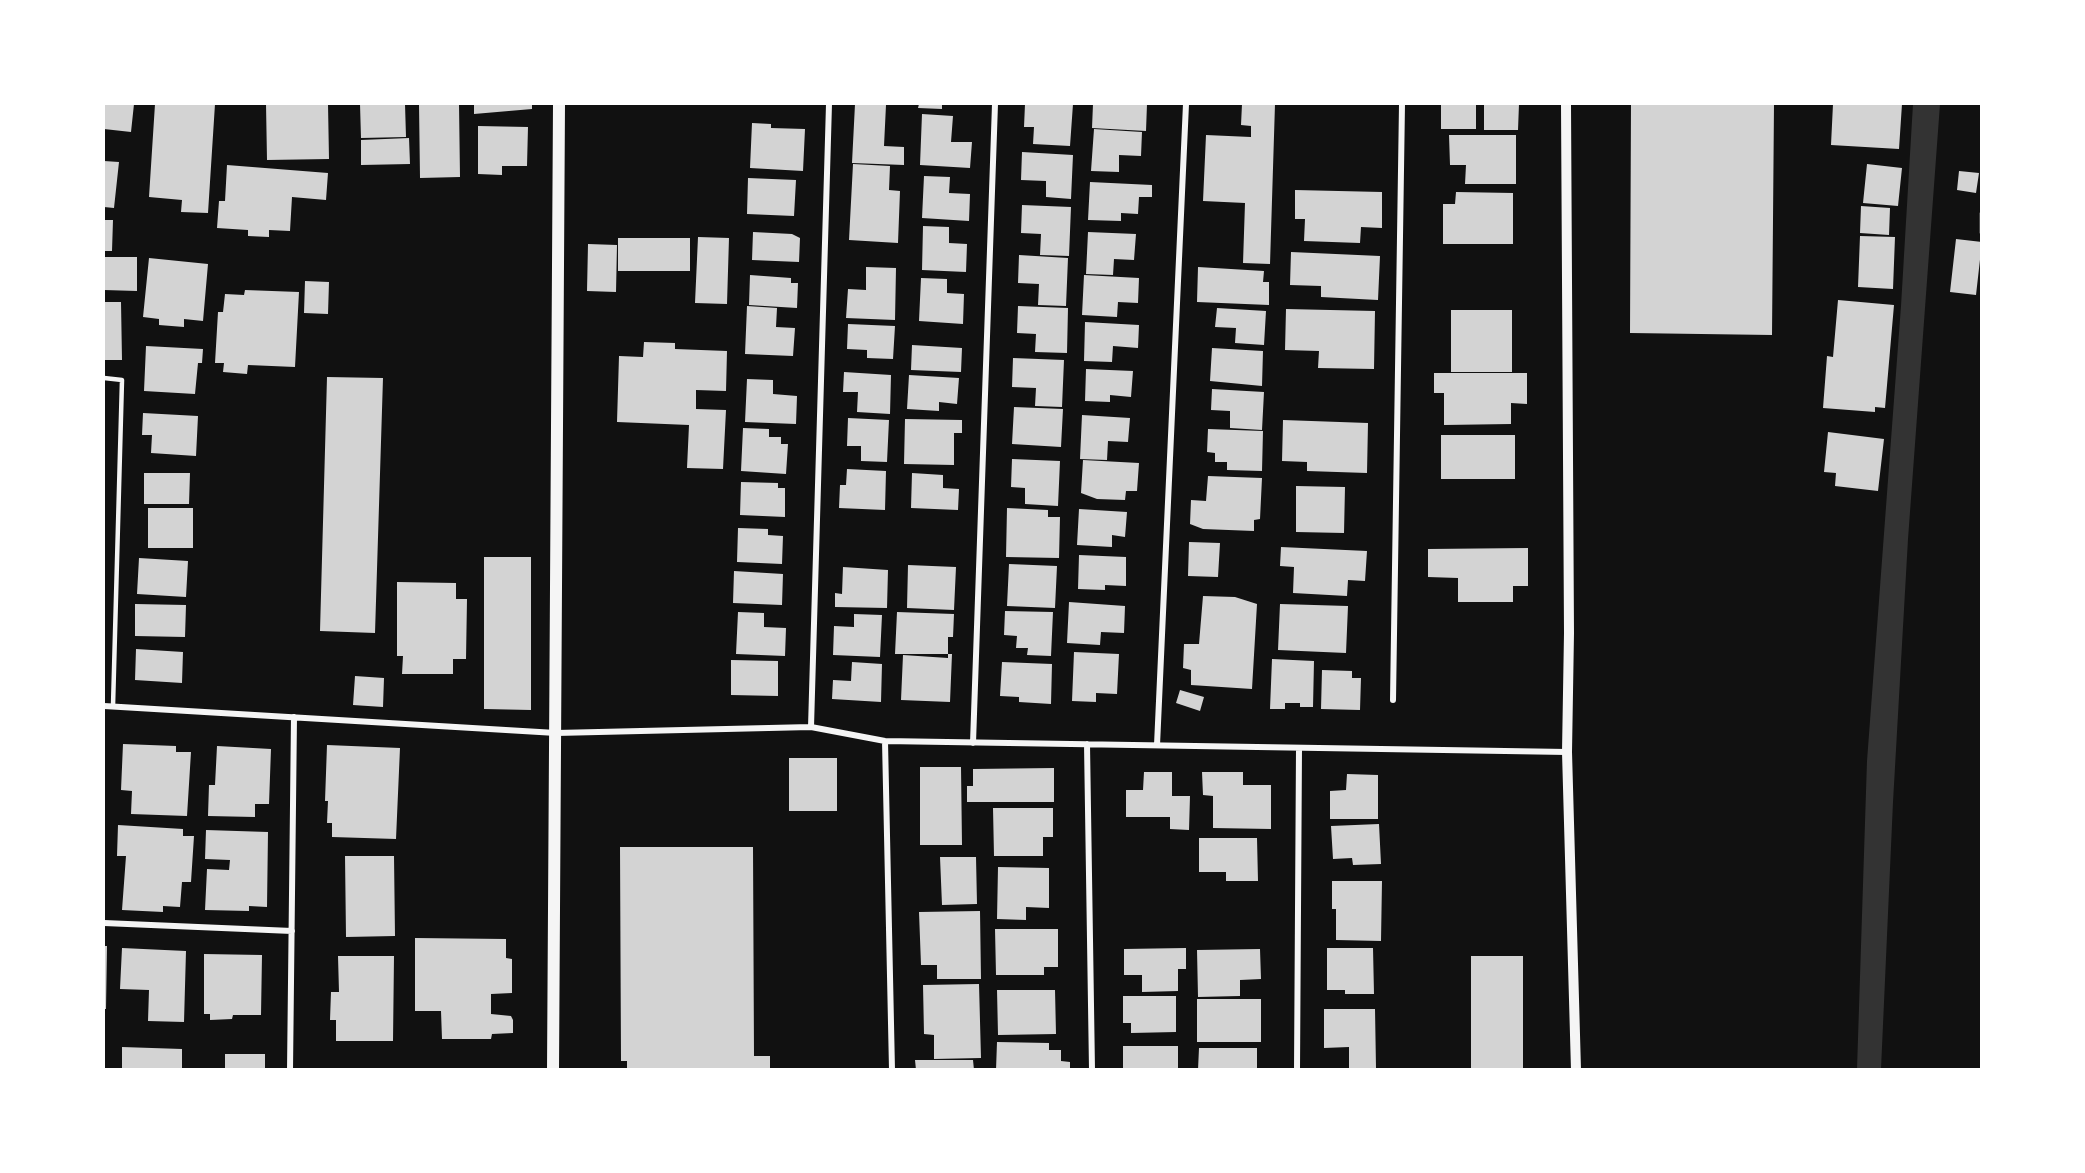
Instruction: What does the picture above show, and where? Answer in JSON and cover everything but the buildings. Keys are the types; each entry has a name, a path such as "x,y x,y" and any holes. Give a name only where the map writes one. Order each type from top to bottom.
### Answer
{"main road":[{"path":"553,1070 559,104"}],"street":[{"path":"811,727 829,104"},
{"path":"973,743 995,104"},
{"path":"1157,746 1186,104"},
{"path":"1393,700 1402,104"},
{"path":"1566,104 1569,609 1567,752 1576,1070"},
{"path":"104,705 556,733 811,727 885,741 1567,752"},
{"path":"290,1070 294,717"},
{"path":"885,741 892,1070"},
{"path":"1088,744 1092,1070"},
{"path":"1297,1070 1299,748"},
{"path":"104,923 292,931"}],"lane":[{"path":"1982,213 1982,233"},
{"path":"104,378 122,380 113,706"}],"shaded area":[{"path":"1913,104 1940,104 1908,539 1881,1069 1857,1069 1867,761 1901,306"}]}
